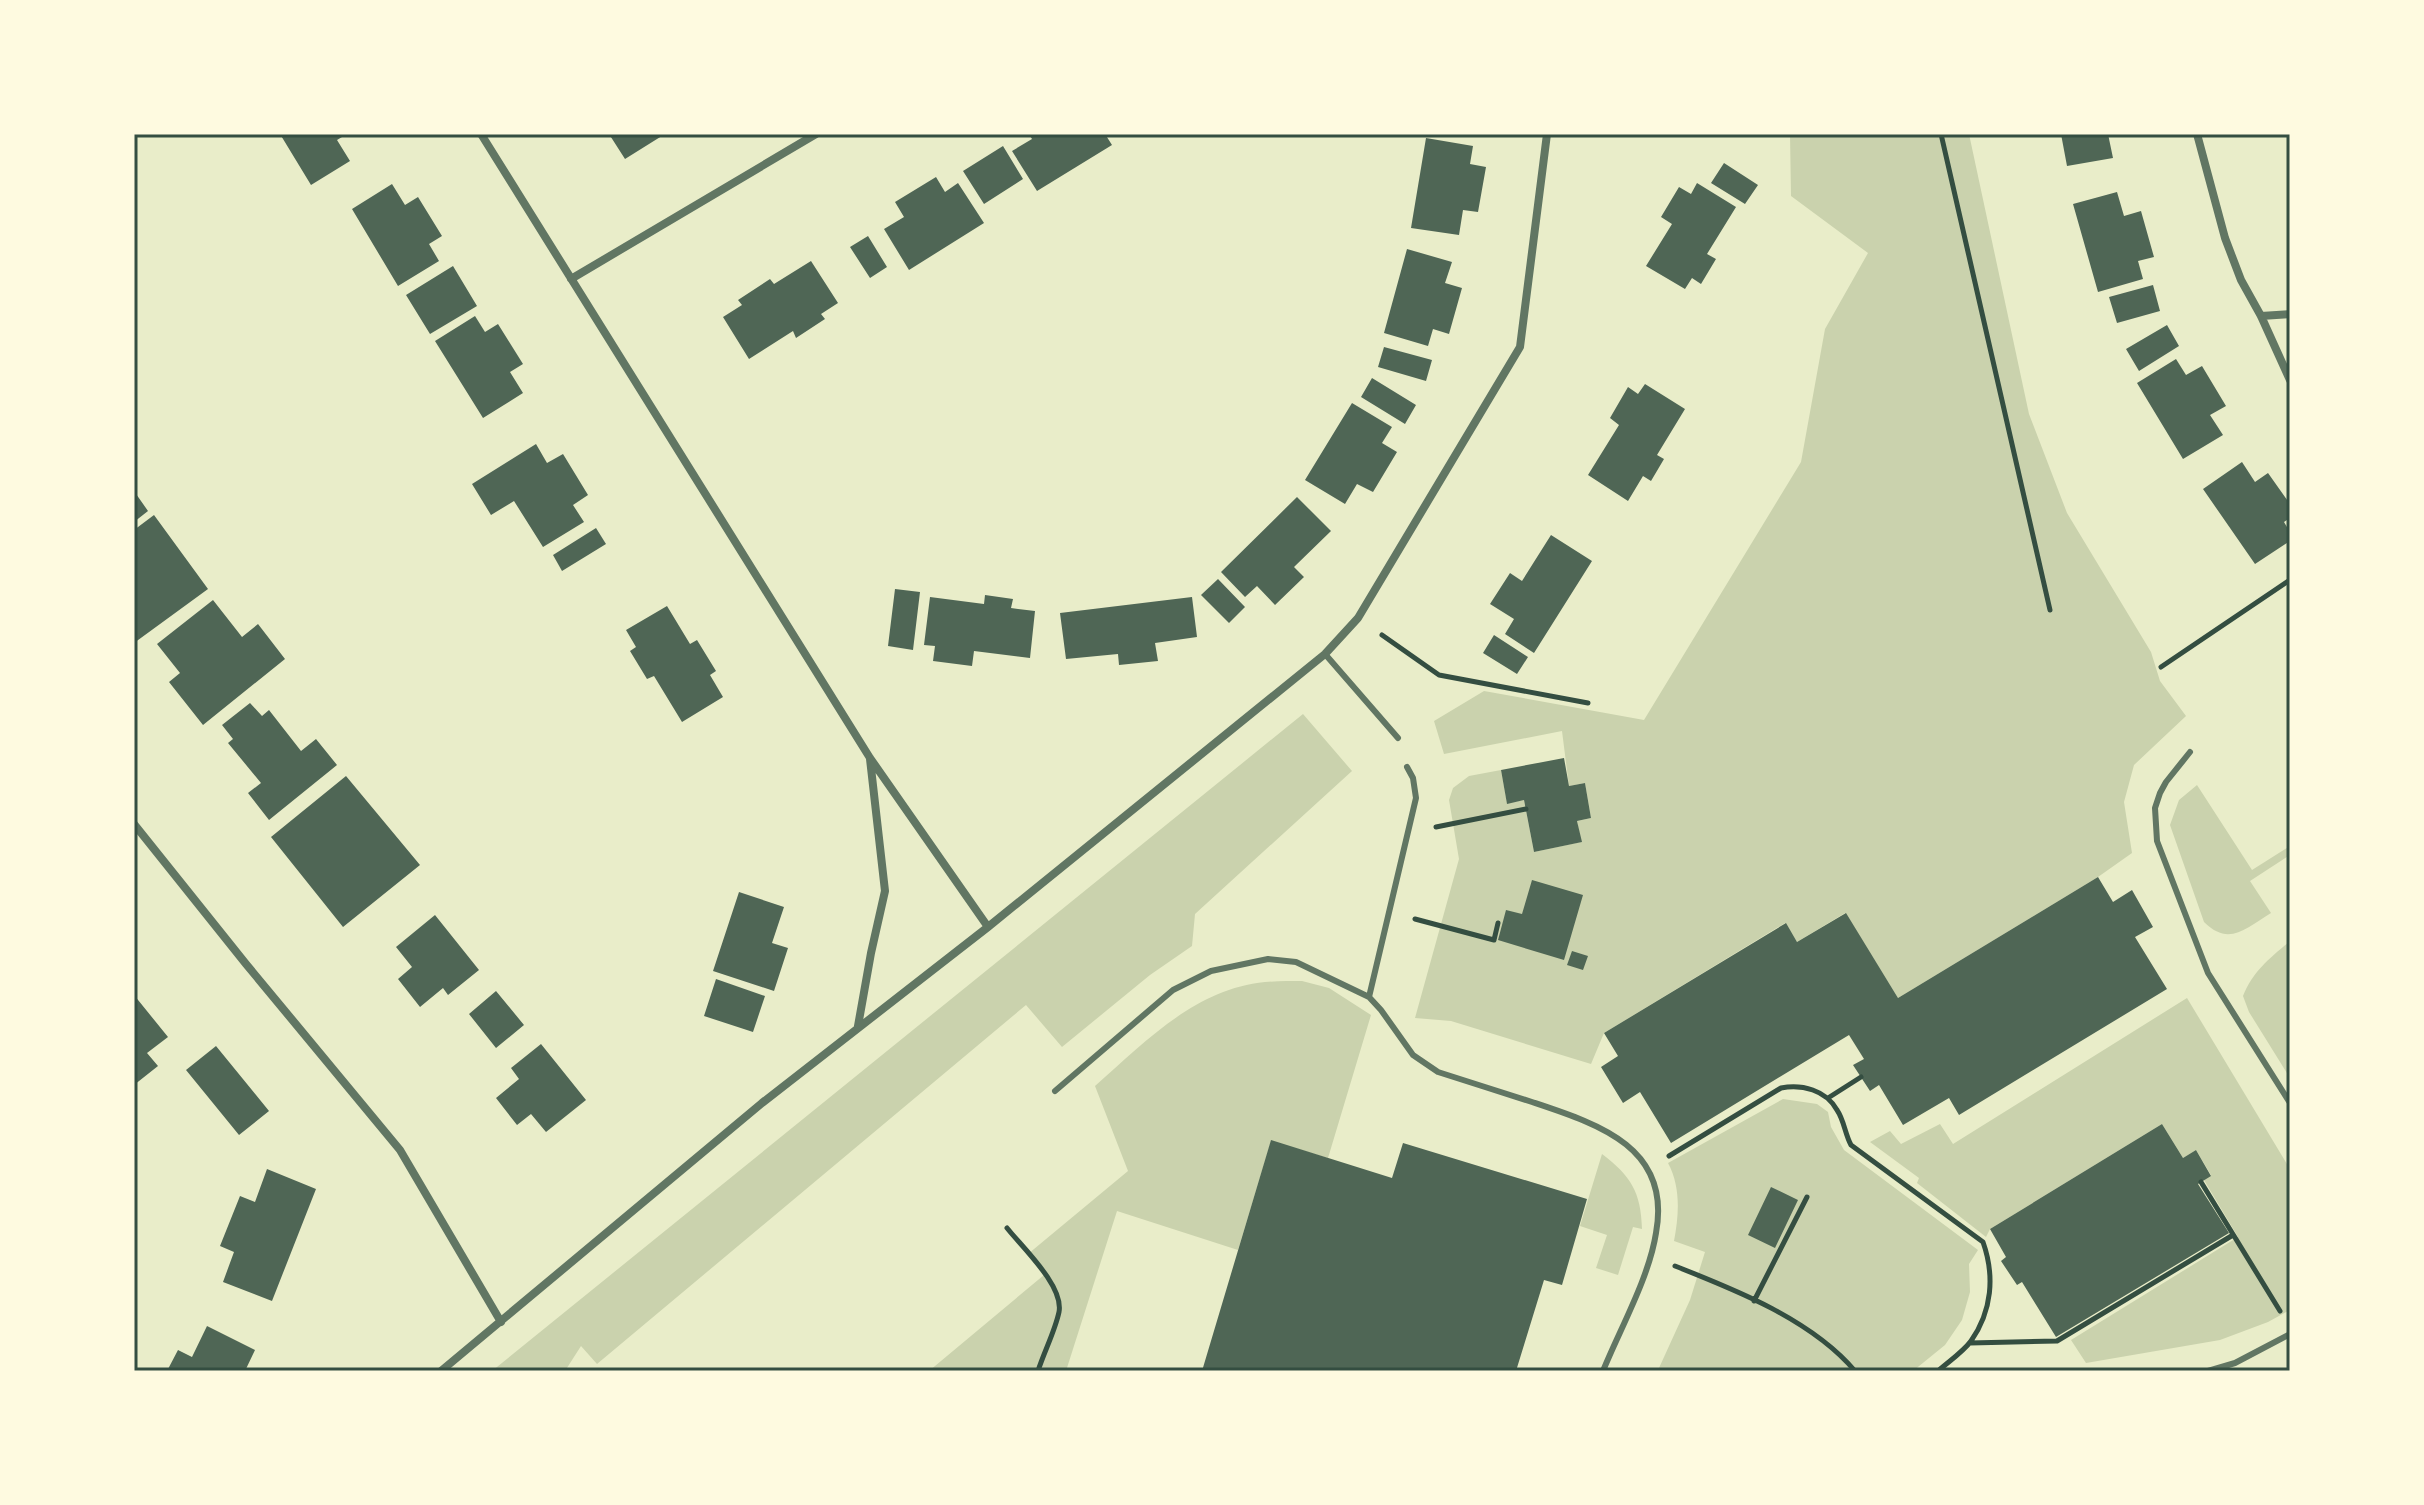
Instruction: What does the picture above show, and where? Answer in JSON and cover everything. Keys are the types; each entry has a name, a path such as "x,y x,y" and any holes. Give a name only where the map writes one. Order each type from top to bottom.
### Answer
{"street":[{"path":"481,134 870,758 988,927"},
{"path":"571,279 816,134"},
{"path":"441,1371 762,1103 988,927 1325,654 1358,618 1520,347 1547,134"},
{"path":"2197,134 2225,238 2241,280 2290,380"},
{"path":"2261,316 2290,314"},
{"path":"858,1026 885,891 870,758"},
{"path":"134,824 400,1150 501,1322"}],"lane":[{"path":"1325,654 1398,738"},
{"path":"2190,752 2160,793 2155,808 2157,841 2208,973 2290,1103"},
{"path":"1369,997 1416,790 1407,767"},
{"path":"1055,1091 1173,990 1211,971 1268,959 1284,960 1318,971 1369,997 1413,1055 1425,1065 1605,1129 1637,1154 1648,1169 1655,1184 1658,1203 1657,1233 1651,1256 1603,1371"},
{"path":"2208,1371 2235,1363 2290,1334"}],"path":[{"path":"1941,134 2050,610"},
{"path":"2161,667 2290,580"},
{"path":"1358,618 1439,675 1588,703"},
{"path":"1407,833 1526,809"},
{"path":"1389,912 1494,940 1498,923"},
{"path":"1827,1098 1861,1077"},
{"path":"1648,1169 1781,1088 1795,1085 1827,1098 1839,1113 1851,1145 1983,1242 1990,1260 1990,1297 1982,1321 1970,1343 1938,1371"},
{"path":"2201,1182 2282,1315"},
{"path":"1754,1301 1807,1197"},
{"path":"1007,1228 1052,1283 1057,1295 1060,1309 1038,1371"},
{"path":"1970,1343 2057,1341 2233,1235"},
{"path":"1651,1256 1754,1301 1825,1341 1855,1371"}],"green space":[{"path":"1790,134 1969,134 2029,414 2067,513 2151,652 2160,681 2186,716 2134,765 2124,802 2132,853 2098,877 1898,998 1845,913 1797,942 1785,923 1604,1033 1591,1064 1451,1021 1415,1018 1459,859 1449,800 1453,788 1469,776 1501,770 1507,803 1524,800 1534,852 1581,842 1577,821 1591,818 1585,783 1569,786 1562,731 1444,754 1434,721 1484,691 1644,720 1801,462 1825,329 1868,253 1791,196"},
{"path":"1303,714 1352,771 1195,914 1192,946 1150,975 1062,1047 1026,1005 597,1364 581,1346 565,1371 492,1371"},
{"path":"2197,785 2252,870 2290,846 2290,855 2250,881 2271,913 2230,934 2213,929 2204,922 2170,825 2179,800"},
{"path":"2290,941 2290,1078 2249,1012 2243,996 2257,972"},
{"path":"1302,981 1329,988 1371,1015 1328,1158 1271,1141 1238,1250 1117,1211 1066,1371 929,1371 1044,1275 1028,1254 1128,1171 1095,1086 1152,1036 1194,1006 1240,987 1265,982"},
{"path":"2187,998 2290,1169 2290,1310 2220,1340 2086,1363 2071,1340 2238,1237 2204,1180 2211,1175 2196,1150 2183,1158 2162,1124 1990,1229 1986,1237 1917,1183 1919,1178 1870,1142 1890,1131 1901,1144 1940,1124 1953,1144"},
{"path":"1783,1099 1817,1104 1828,1112 1831,1127 1844,1150 1978,1250 1969,1264 1970,1292 1962,1320 1945,1345 1913,1371 1667,1371 1659,1368 1690,1300 1705,1252 1674,1241 1678,1201 1668,1163"},
{"path":"1602,1154 1627,1178 1637,1195 1641,1216 1642,1229 1633,1227 1618,1275 1596,1268 1607,1235 1580,1226"}],"building":[{"path":"280,134 347,134 337,140 350,161 311,185"},
{"path":"609,134 665,134 625,159"},
{"path":"1029,134 1105,134 1112,145 1037,191 1012,151 1032,139"},
{"path":"2061,134 2108,134 2113,158 2067,166"},
{"path":"1426,138 1473,146 1470,164 1486,167 1478,212 1463,210 1459,235 1411,228"},
{"path":"1003,146 1023,179 984,204 963,171"},
{"path":"1724,163 1758,185 1745,204 1711,183"},
{"path":"936,177 945,192 958,183 984,223 909,270 884,229 904,217 895,202"},
{"path":"1697,183 1736,207 1707,254 1716,259 1701,284 1692,278 1685,289 1646,266 1672,224 1661,217 1679,187 1691,194"},
{"path":"392,184 405,205 418,197 442,236 429,244 439,261 398,286 352,209"},
{"path":"2117,192 2124,216 2141,211 2154,257 2138,261 2143,279 2098,292 2073,204"},
{"path":"868,236 887,267 870,278 850,247"},
{"path":"1407,249 1452,262 1445,283 1462,288 1449,334 1433,329 1428,346 1384,333"},
{"path":"811,261 838,303 821,314 825,319 796,338 793,331 749,359 723,317 742,305 738,300 770,279 774,284"},
{"path":"453,266 477,306 430,334 406,295"},
{"path":"2153,285 2160,311 2117,323 2109,297"},
{"path":"475,316 485,332 498,324 523,364 510,372 523,393 483,418 435,341"},
{"path":"2167,325 2179,346 2139,371 2126,349"},
{"path":"1384,347 1432,360 1426,381 1378,367"},
{"path":"2176,359 2186,375 2202,366 2226,406 2210,415 2223,435 2183,459 2137,383"},
{"path":"1372,378 1416,405 1405,424 1361,397"},
{"path":"1645,384 1685,409 1657,455 1664,459 1651,481 1643,476 1628,501 1588,475 1619,425 1610,418 1628,387 1638,394"},
{"path":"1352,403 1392,427 1382,443 1397,452 1373,492 1357,484 1345,504 1305,480"},
{"path":"536,444 547,463 563,454 588,495 573,505 584,522 543,547 514,501 491,515 472,484"},
{"path":"2242,462 2255,482 2268,473 2290,504 2290,518 2284,522 2290,532 2290,541 2255,564 2203,489"},
{"path":"134,491 148,511 134,522"},
{"path":"1297,497 1331,531 1294,567 1304,577 1275,605 1257,586 1245,597 1221,572"},
{"path":"154,515 208,589 134,643 134,530"},
{"path":"596,528 606,544 562,571 553,555"},
{"path":"1551,535 1592,561 1534,653 1505,634 1514,619 1490,604 1510,573 1522,581"},
{"path":"1218,579 1245,607 1229,623 1201,595"},
{"path":"895,589 920,592 913,650 888,646"},
{"path":"985,595 1013,599 1011,608 1035,611 1030,658 974,651 972,666 933,661 935,646 924,645 930,597 984,604"},
{"path":"1192,597 1197,637 1155,643 1158,661 1119,665 1118,654 1066,659 1060,613"},
{"path":"213,600 242,637 258,624 285,659 203,725 169,682 180,673 157,644"},
{"path":"667,606 690,644 697,640 716,671 710,675 723,697 682,722 654,676 647,679 630,651 636,647 626,630"},
{"path":"1494,635 1528,657 1517,674 1483,653"},
{"path":"250,703 262,716 269,710 301,751 316,739 337,765 269,820 248,793 261,783 228,743 233,739 222,725"},
{"path":"1564,758 1569,786 1585,783 1591,818 1577,821 1582,842 1534,852 1524,800 1507,804 1501,770"},
{"path":"346,776 420,865 343,927 271,837"},
{"path":"2098,877 2113,902 2132,890 2153,927 2135,937 2167,989 1959,1115 1949,1098 1903,1125 1879,1085 1870,1091 1853,1065 1864,1059 1849,1035 1671,1143 1640,1092 1623,1103 1601,1067 1618,1056 1604,1033 1786,923 1797,942 1846,913 1898,998"},
{"path":"1532,880 1583,895 1564,960 1498,940 1506,910 1522,914"},
{"path":"739,892 784,907 772,943 788,948 774,991 713,971"},
{"path":"435,915 479,970 448,995 443,988 420,1007 398,979 412,967 396,947"},
{"path":"1572,951 1588,956 1583,970 1567,965"},
{"path":"716,979 765,996 753,1032 704,1016"},
{"path":"496,991 524,1025 496,1048 469,1014"},
{"path":"134,995 168,1037 147,1053 158,1066 134,1085"},
{"path":"541,1044 586,1100 546,1132 531,1114 517,1125 496,1098 519,1079 511,1068"},
{"path":"216,1046 269,1111 239,1135 186,1070"},
{"path":"2162,1124 2183,1158 2196,1150 2211,1176 2198,1184 2229,1233 2056,1337 2022,1282 2017,1285 2001,1261 2006,1257 1990,1229"},
{"path":"1271,1140 1392,1178 1403,1143 1587,1199 1562,1285 1544,1280 1516,1371 1202,1371"},
{"path":"267,1169 316,1189 272,1301 223,1282 234,1252 220,1246 240,1196 255,1202"},
{"path":"1771,1187 1798,1200 1775,1248 1748,1235"},
{"path":"207,1326 255,1350 245,1371 167,1371 178,1350 192,1357"}]}
